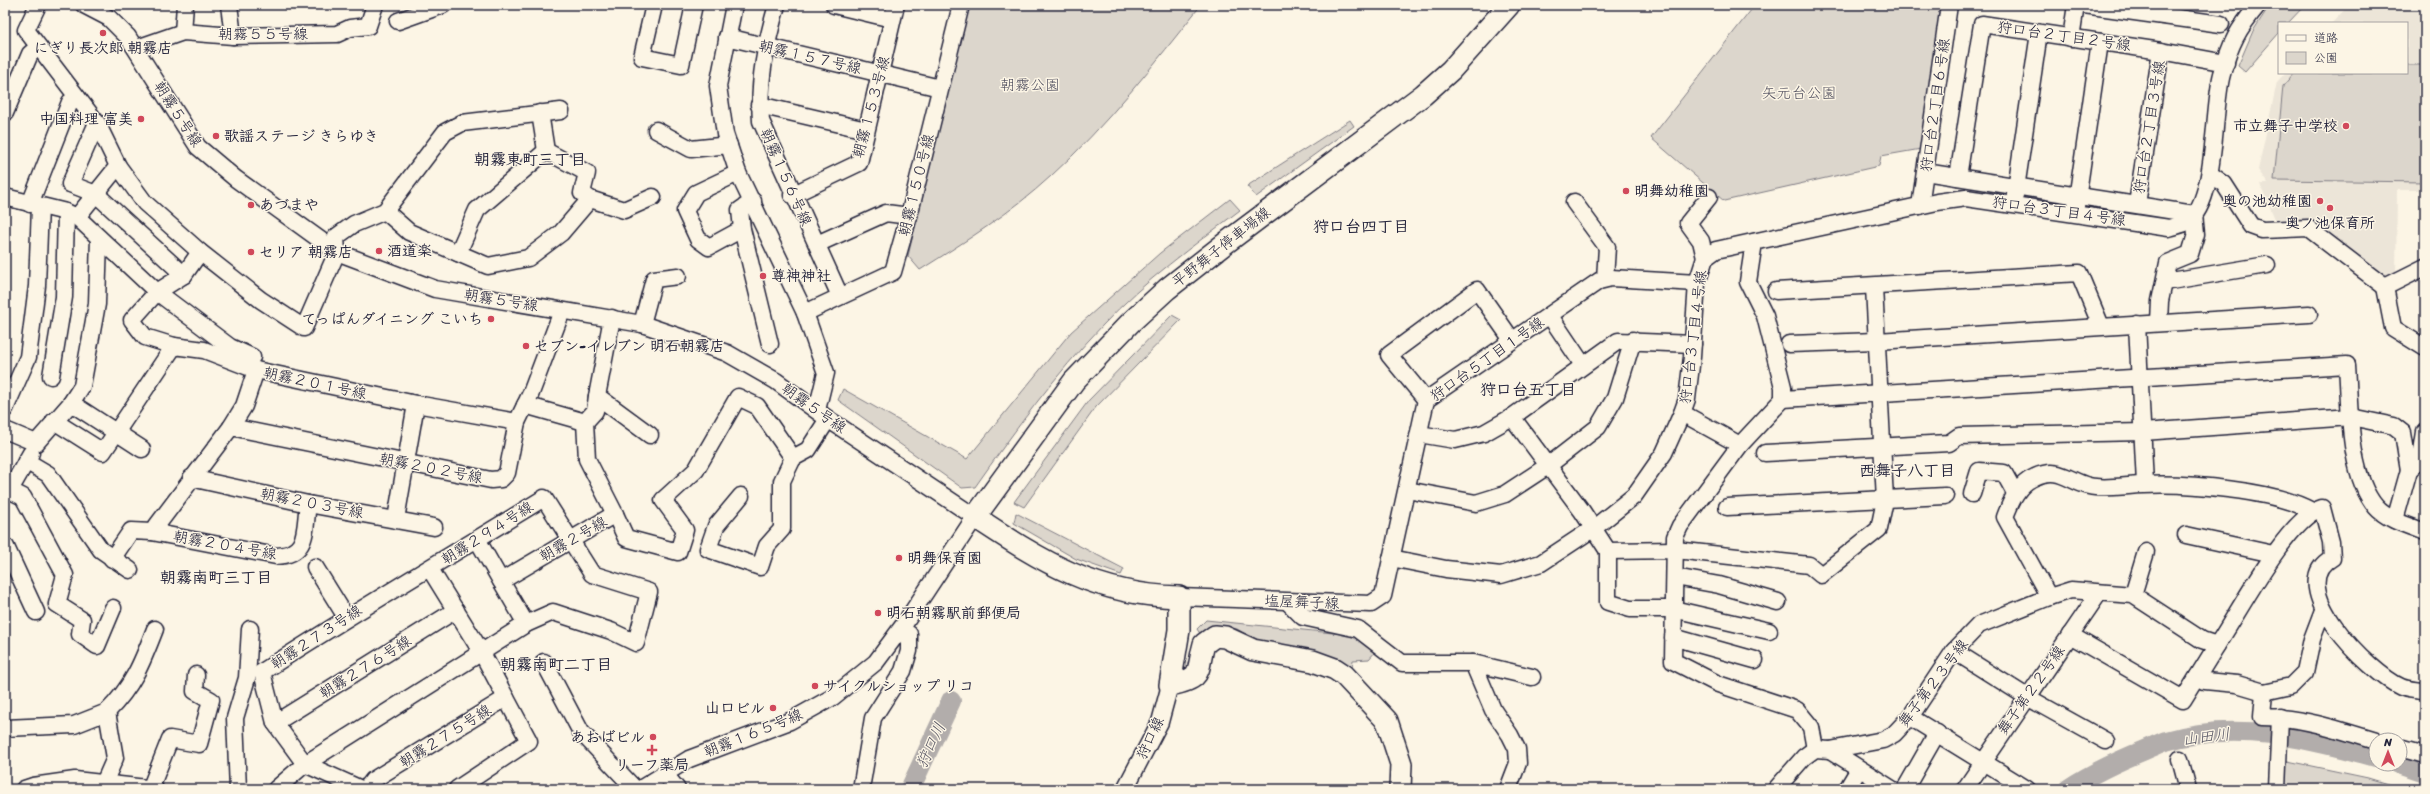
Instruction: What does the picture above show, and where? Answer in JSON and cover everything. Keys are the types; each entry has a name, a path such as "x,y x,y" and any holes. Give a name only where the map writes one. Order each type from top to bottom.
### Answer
{"main road":[{"name":"平野舞子停車場線","path":"980,520 1074,381 1131,322 1167,289 1233,237 1423,95 1451,70 1509,5"},
{"name":"平野舞子停車場線","path":"980,520 1079,384 1130,332 1191,280 1428,99 1486,46 1520,5"},
{"path":"980,520 1060,570 1088,582 1138,594 1179,597 1179,630 1170,685 1186,682 1193,677 1201,666 1204,644 1215,636 1225,637 1253,650 1302,658 1335,669 1351,682 1387,721 1401,764 1400,789"}],"street":[{"path":"38,5 26,30 97,124 118,166 145,203 200,252 262,300 304,328 337,252 336,237 354,224 385,211 445,132 462,123 561,111"},
{"name":"朝霧５号線","path":"84,5 100,8 137,48 198,147 236,179 337,252 435,289 642,324 727,352 776,381 980,520"},
{"path":"183,32 185,5"},
{"path":"229,5 233,36"},
{"name":"朝霧５５号線","path":"137,48 183,32 233,36 337,34 350,28 368,26 376,5"},
{"path":"654,5 642,57 681,65 694,5"},
{"path":"734,5 726,37 718,86 729,145 738,173 753,201 805,312 826,373 823,414 808,450 793,458 782,481 782,529 767,546 760,567 708,549 716,526 741,496"},
{"name":"朝霧１５６号線","path":"777,5 764,47 759,105 761,122 792,195 817,244 840,296"},
{"path":"834,5 894,12"},
{"name":"朝霧１５０号線","path":"805,312 892,272 909,216 962,5"},
{"name":"狩口台２丁目６号線","path":"1920,206 1949,5"},
{"path":"2071,38 2076,5"},
{"path":"2084,5 2221,24"},
{"name":"狩口台３丁目４号線","path":"1705,258 1716,250 1920,206 1966,198 2169,228 2186,223 2194,214 2207,188 2222,75 2239,27 2258,5"},
{"path":"398,20 439,6"},
{"name":"朝霧１５３号線","path":"792,195 859,163 881,74 894,12"},
{"name":"狩口台２丁目２号線","path":"1958,177 1982,24 2160,51 2226,63"},
{"path":"2014,204 2039,33"},
{"name":"朝霧１５７号線","path":"726,37 940,88"},
{"path":"2076,214 2100,42"},
{"path":"5,113 30,54 38,47"},
{"name":"狩口台２丁目３号線","path":"2137,204 2160,51"},
{"path":"5,409 28,357 37,286 35,205 70,102 77,97"},
{"path":"759,105 866,130"},
{"path":"540,113 546,151"},
{"path":"97,124 70,184 96,194 184,275"},
{"path":"656,130 691,149 729,145"},
{"path":"546,151 588,173 582,193 590,199 624,210 652,197"},
{"path":"458,253 477,210 546,151"},
{"path":"51,376 64,297 71,215 96,194 118,166"},
{"path":"1925,172 2194,214 2196,234 2190,254 2168,263 2159,322"},
{"path":"738,173 696,194 685,211 698,239 710,247 742,229"},
{"path":"2210,174 2224,184 2251,226 2262,230 2308,228 2385,287 2393,328 2425,348"},
{"name":"狩口台３丁目４号線","path":"1391,558 1446,569 1501,574 1541,563 1594,528 1634,496 1664,453 1687,399 1693,344 1697,283 1705,258 1701,241 1688,223 1709,197"},
{"path":"5,198 71,215 157,292 254,364"},
{"path":"385,211 409,232 488,266 528,258 561,233 590,199"},
{"path":"753,201 740,210 742,229 770,344"},
{"path":"1574,202 1607,247 1606,279 1697,283"},
{"path":"817,244 886,213 909,216"},
{"path":"98,238 97,304 82,386 71,403 36,443 8,489 23,497 65,575 57,604 82,620 80,634 97,646 114,608"},
{"path":"1754,242 1748,282 1765,316 1783,387 1782,399 1740,445 1680,526 1675,537 1676,550 1673,610 1673,661 1718,684 1797,710 1811,727 1823,749 1892,789"},
{"path":"200,252 184,275 157,292 132,320 145,337 174,346 204,350 254,364"},
{"path":"2165,282 2267,265"},
{"path":"2385,287 2425,268"},
{"path":"1776,291 1874,287 2079,273 2101,326"},
{"path":"642,324 654,279 678,276"},
{"name":"狩口台５丁目１号線","path":"1391,558 1426,400 1512,340 1550,316 1600,280 1606,279"},
{"path":"1608,551 1676,550 1809,565 1821,575 1879,530 1885,500 1874,287"},
{"path":"1426,400 1389,354 1477,290 1512,340"},
{"name":"朝霧２０２号線","path":"231,427 491,480 501,479 507,473 517,422 562,310"},
{"path":"1789,344 1877,341 2159,322 2309,314"},
{"path":"1550,316 1583,365"},
{"path":"612,318 595,411 585,422 587,459 615,514"},
{"path":"2137,324 2144,432 2145,484"},
{"path":"1407,490 1476,503 1505,494 1549,465 1598,426 1616,398 1632,340"},
{"path":"1419,434 1456,440 1484,433 1512,417 1618,341 1632,340 1693,344"},
{"path":"54,421 103,452 174,346"},
{"name":"朝霧２０１号線","path":"152,532 191,478 231,427 244,406 254,364 416,404 517,422"},
{"path":"1782,399 2140,376 2347,365 2354,458 2360,482 2376,508 2395,520 2425,532"},
{"path":"597,396 650,435"},
{"name":"朝霧２号線","path":"502,581 615,514 626,538 678,552 685,530 663,500 696,470 738,397 757,406 793,458"},
{"path":"71,403 142,449"},
{"path":"396,519 416,404"},
{"path":"525,405 585,422"},
{"path":"1682,413 1740,445"},
{"path":"1512,417 1549,465 1594,528 1608,551 1608,602 1630,609 1673,610 1769,631"},
{"path":"1765,453 1949,443 1959,436 2144,432 2351,418 2394,426 2403,433 2410,470 2395,520"},
{"path":"5,430 36,443"},
{"path":"2410,470 2423,459 2425,432"},
{"path":"26,461 48,474 102,550 112,559 130,570"},
{"path":"1972,494 1979,471 2004,473 2015,493"},
{"path":"2049,597 2005,517 2015,493 2034,477 2057,472 2090,486 2145,484 2226,488 2300,504 2312,511"},
{"name":"朝霧２０３号線","path":"191,478 308,504 434,527"},
{"path":"1727,507 1945,496"},
{"name":"朝霧２９４号線","path":"430,569 544,498 570,540"},
{"name":"朝霧２０４号線","path":"152,532 276,556 288,556 296,552 302,542 308,504"},
{"path":"2070,635 2183,700 2273,554 2312,511 2322,508 2331,542 2332,558 2326,561 2319,570 2315,582 2323,610 2359,654 2386,677 2402,687 2425,692"},
{"name":"朝霧１６５号線","path":"640,789 667,783 693,766 758,744 829,712 881,669 909,634 980,520"},
{"name":"朝霧１６５号線","path":"667,783 688,759 790,721 833,697 876,662 980,520"},
{"path":"112,559 131,531 152,532"},
{"path":"2186,534 2273,554"},
{"path":"477,539 526,624"},
{"path":"276,789 305,764 526,624 553,612 611,631 636,643 649,592 592,574 570,540"},
{"path":"5,548 6,547 36,612"},
{"path":"2146,552 2133,595 2202,640 2217,646"},
{"name":"塩屋舞子線","path":"1179,597 1371,604 1383,596 1391,558"},
{"path":"316,567 346,617"},
{"path":"430,569 482,652 529,741 457,789"},
{"name":"朝霧２７３号線","path":"361,789 305,764 274,723 262,672 346,617 430,569"},
{"path":"1674,577 1719,585 1778,602"},
{"name":"舞子第２３号線","path":"1776,789 1804,757 1823,749 1883,740 1894,734 1910,717 1954,651 1979,625 2049,597 2071,590 2133,595"},
{"name":"舞子第２２号線","path":"1965,789 1982,761 2099,593"},
{"path":"1288,602 1303,616 1358,629 1402,663 1473,663 1532,677"},
{"name":"朝霧２７６号線","path":"274,723 456,610"},
{"path":"2198,676 2205,681 2237,684 2264,692 2291,686 2305,672 2312,639 2323,610"},
{"path":"5,728 74,724 107,712 124,695 140,668 155,629"},
{"path":"238,789 235,718 247,678 250,629"},
{"path":"861,789 873,718 903,671 909,651 909,634"},
{"path":"1673,637 1755,660"},
{"path":"1954,651 2027,697 2106,741"},
{"path":"544,662 581,732 635,789"},
{"path":"1473,663 1493,710 1510,735 1517,749 1518,763 1508,789"},
{"path":"24,789 33,786 75,780 153,788 170,739 198,744 210,700 194,691 196,675"},
{"name":"狩口線","path":"1125,789 1160,722 1170,685"},
{"path":"2264,692 2262,718 2280,717 2319,724 2368,739"},
{"name":"朝霧２７５号線","path":"366,789 373,780 506,698"},
{"path":"104,783 115,758 107,712"},
{"path":"1910,717 2027,789"},
{"path":"2277,789 2280,717"},
{"path":"1905,789 1937,733"},
{"path":"2408,750 2425,755"},
{"path":"2180,759 2188,789"},
{"path":"1847,789 1859,769"}],"shaded area":[{"name":"市立舞子中学校","path":"2349,5 2425,5 2425,190 2397,190 2396,278 2377,276 2315,219 2275,219 2260,184 2268,184 2258,170 2277,82 2284,74 2408,74 2408,22 2333,22"}],"green space":[{"name":"朝霧公園","path":"968,5 1201,5 1148,72 1111,115 1051,176 1004,214 920,270 908,256"},
{"name":"矢元台公園","path":"1755,5 1944,5 1921,149 1881,156 1879,166 1724,201 1651,138"},
{"path":"2270,5 2305,5 2289,22 2278,22 2278,34 2245,72 2238,66 2253,31"},
{"name":"市立舞子中学校","path":"2408,65 2425,65 2425,182 2274,180 2283,86 2293,74 2408,74"},
{"path":"1350,120 1354,126 1256,197 1247,186"},
{"path":"1230,199 1240,210 1152,279 1103,325 1068,363 1036,403 975,487 962,488 838,400 843,389 967,459 1071,332 1160,253"},
{"path":"1172,315 1181,320 1096,407 1024,507 1014,502 1089,400"},
{"path":"1016,513 1124,569 1121,575 1076,559 1014,523"},
{"path":"1206,620 1352,635 1376,651 1369,659 1353,660 1351,674 1262,644 1237,629 1217,627 1201,635 1197,629"},
{"path":"2283,760 2368,778 2404,789 2282,789"}],"waterway":[{"name":"狩口川","path":"910,789 951,701"},
{"name":"山田川","path":"2068,789 2108,766 2166,741 2193,735 2219,732 2272,734 2298,738 2368,755"},
{"name":"山田川","path":"2408,767 2425,773"}],"place":[{"name":"にぎり長次郎 朝霧店","path":"103,33"},
{"name":"中国料理 富美","path":"141,119"},
{"name":"市立舞子中学校","path":"2346,126"},
{"name":"歌謡ステージ きらゆき","path":"216,136"},
{"name":"明舞幼稚園","path":"1626,191"},
{"name":"奥の池幼稚園","path":"2320,201"},
{"name":"あづまや","path":"251,205"},
{"name":"奥ノ池保育所","path":"2330,208"},
{"name":"酒道楽","path":"379,251"},
{"name":"セリア 朝霧店","path":"251,252"},
{"name":"尊神神社","path":"763,276"},
{"name":"てっぱんダイニング こいち","path":"491,319"},
{"name":"セブン-イレブン 明石朝霧店","path":"526,346"},
{"name":"明舞保育園","path":"899,558"},
{"name":"明石朝霧駅前郵便局","path":"878,613"},
{"name":"サイクルショップ リコ","path":"815,686"},
{"name":"山口ビル","path":"773,708"},
{"name":"あおばビル","path":"653,737"},
{"name":"リーフ薬局","path":"652,750"}],"district":[{"name":"朝霧東町三丁目","path":"530,159"},
{"name":"狩口台四丁目","path":"1361,226"},
{"name":"狩口台五丁目","path":"1528,389"},
{"name":"西舞子八丁目","path":"1907,470"},
{"name":"朝霧南町三丁目","path":"216,577"},
{"name":"朝霧南町二丁目","path":"556,664"}]}
